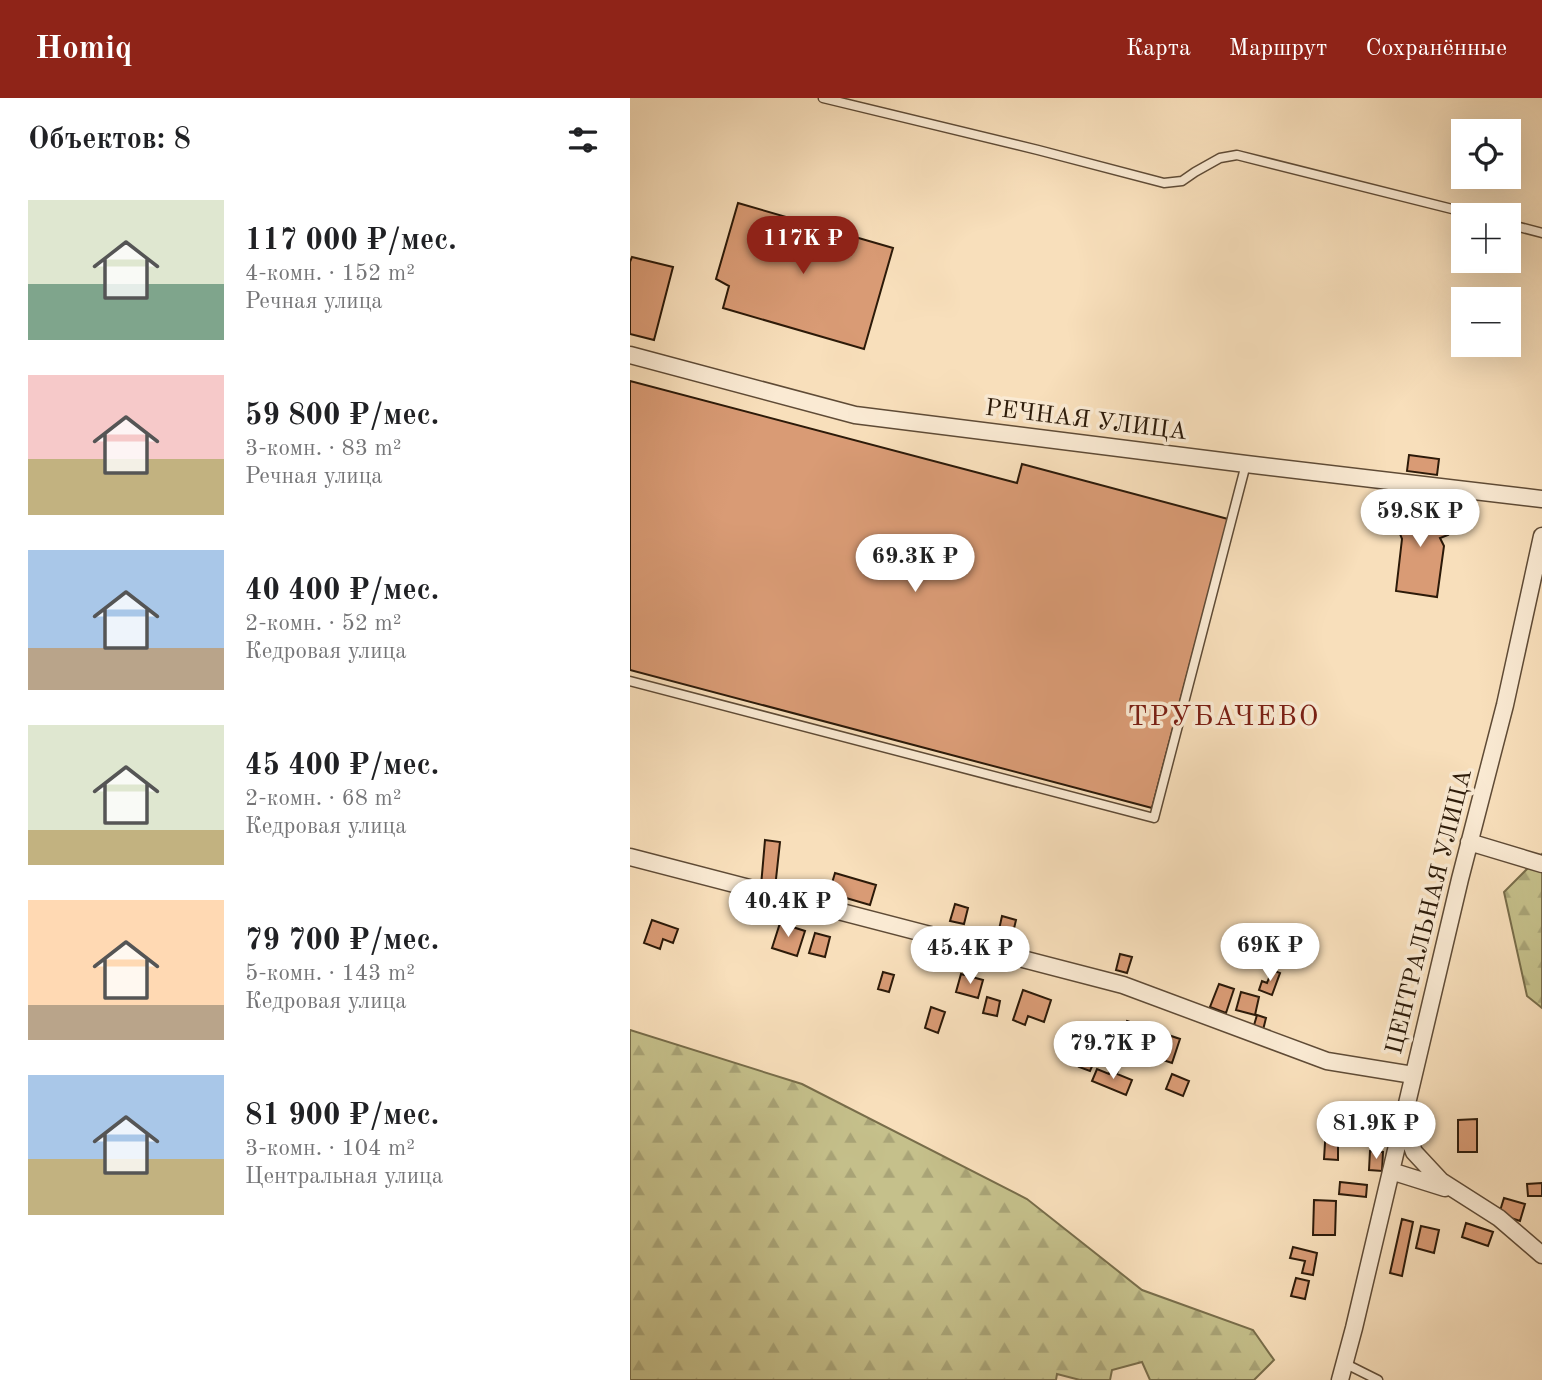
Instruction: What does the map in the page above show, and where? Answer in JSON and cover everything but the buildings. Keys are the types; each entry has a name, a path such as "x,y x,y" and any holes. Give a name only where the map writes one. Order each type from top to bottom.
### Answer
{"street":[{"name":"РЕЧНАЯ УЛИЦА","path":"630,355 855,415 1542,499"},
{"name":"ЦЕНТРАЛЬНАЯ УЛИЦА","path":"1339,1380 1354,1328 1469,842 1505,705 1542,536"},
{"path":"1469,842 1542,864"},
{"path":"630,857 1123,985 1327,1061 1413,1075"},
{"path":"1403,1122 1414,1152 1441,1181 1499,1218 1542,1255"},
{"path":"1391,1171 1454,1191"}],"lane":[{"path":"823,98 1164,183 1182,181 1220,158 1237,155 1451,209"},
{"path":"1521,227 1542,233"},
{"path":"630,681 1154,818 1246,464"},
{"path":"1344,1363 1378,1380"}],"green space":[{"path":"1542,854 1542,1008 1527,996 1504,892"},
{"path":"630,1030 802,1084 1027,1199 1142,1290 1253,1330 1274,1360 1254,1380 1150,1380 1142,1362 1112,1370 1110,1380 1080,1380 1057,1374 1056,1380 630,1380"}],"district":[{"name":"ТРУБАЧЕВО","path":"1224,718"}]}
